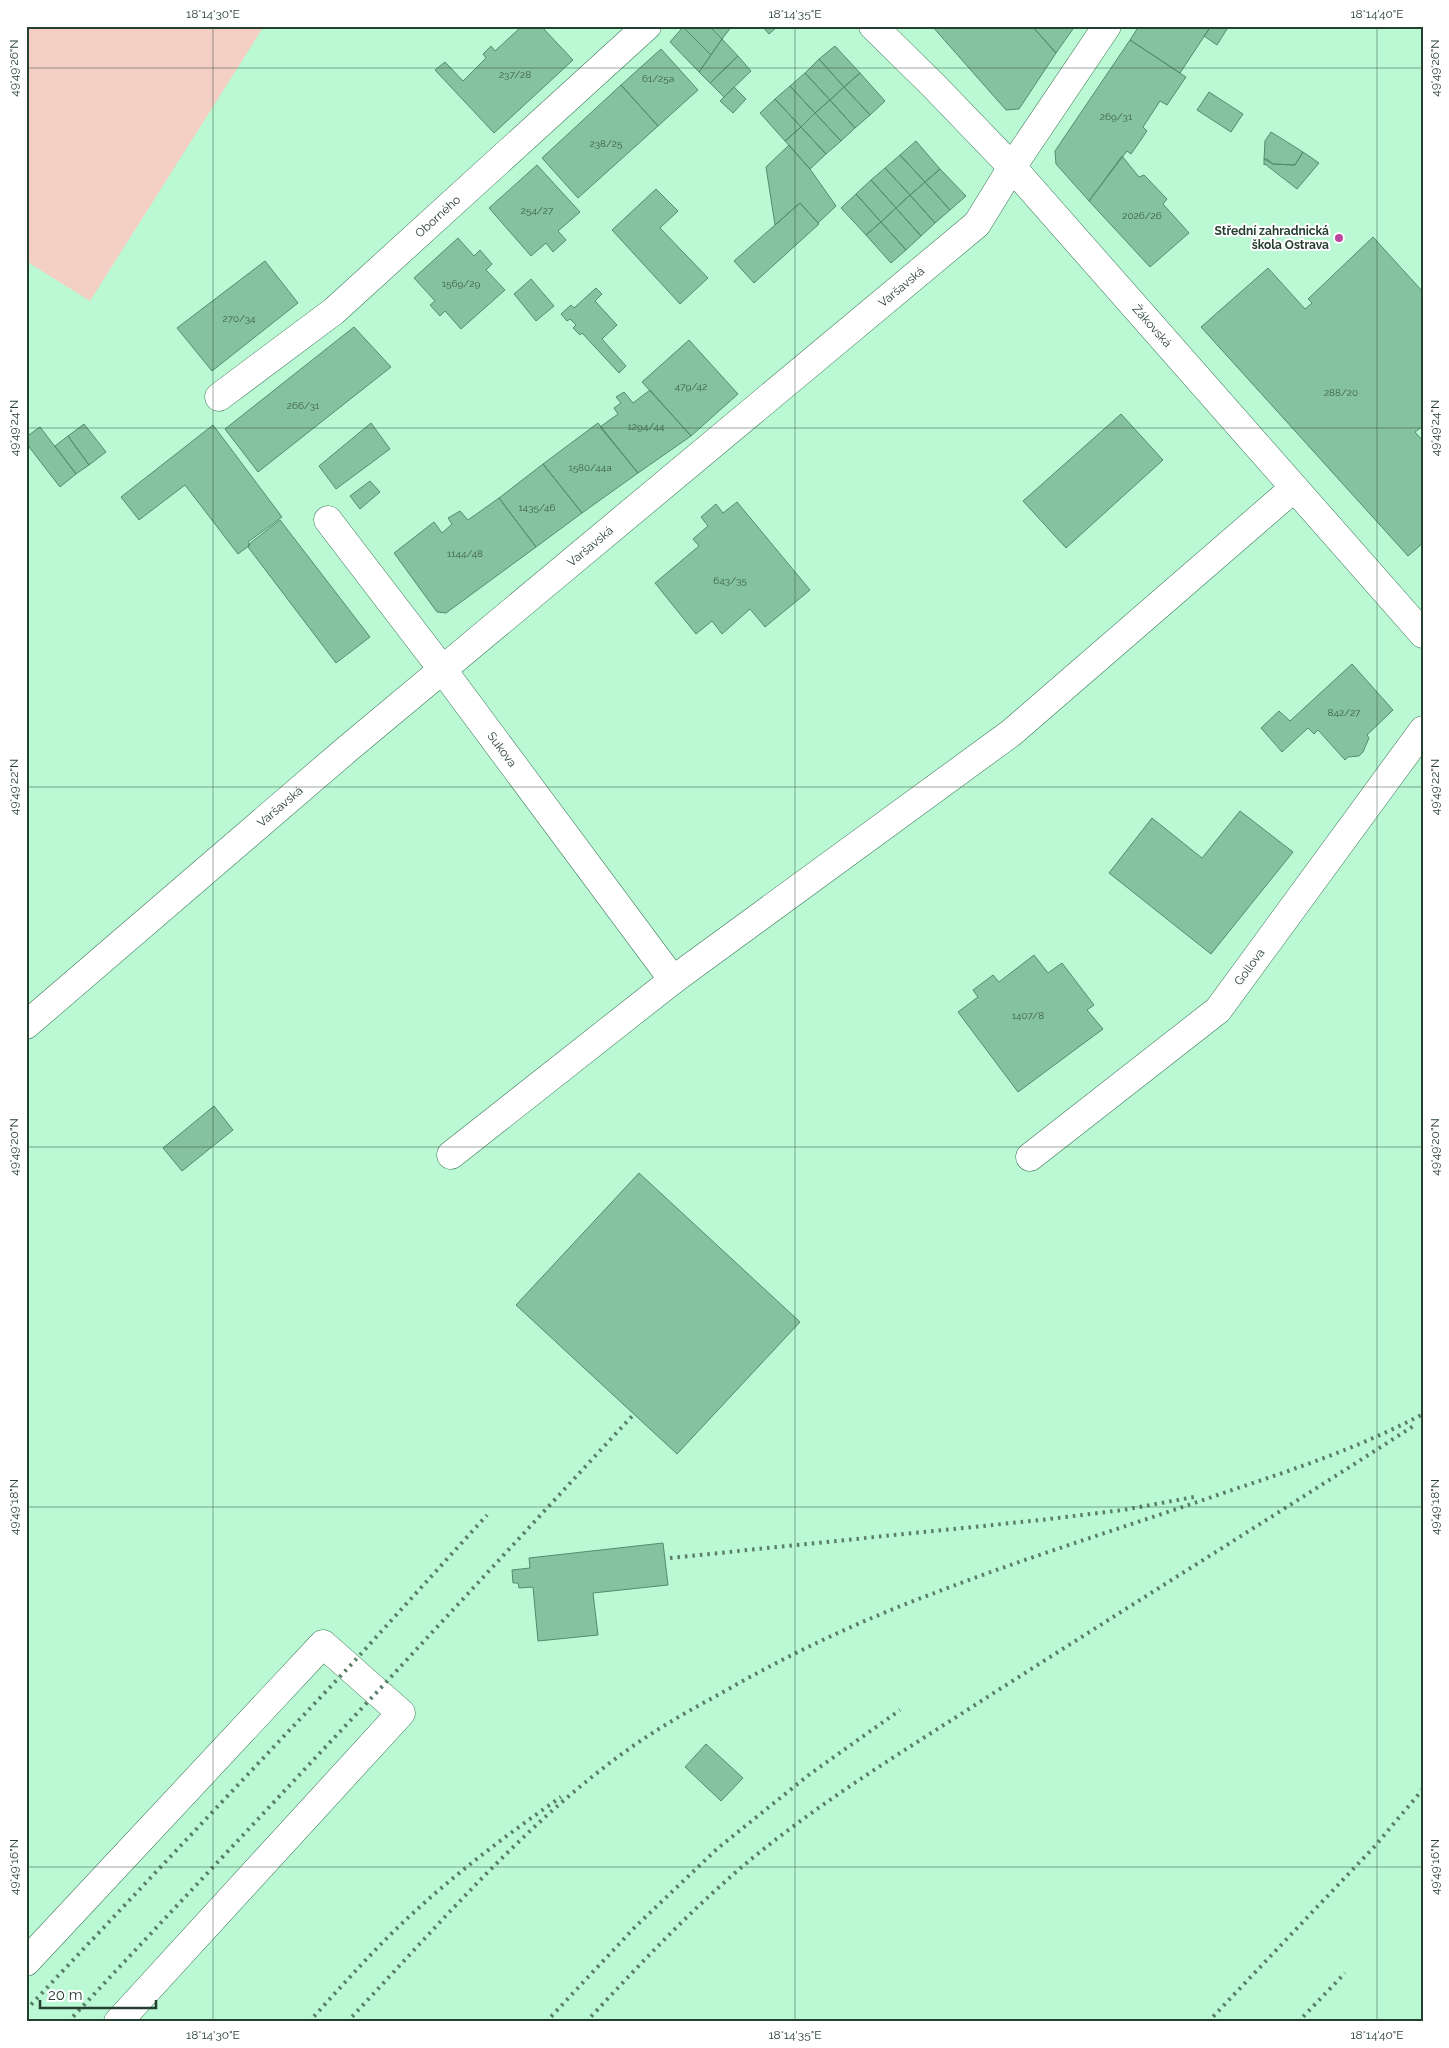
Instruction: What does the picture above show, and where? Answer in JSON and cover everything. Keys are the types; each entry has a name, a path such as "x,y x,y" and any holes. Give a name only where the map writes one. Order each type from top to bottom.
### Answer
{"street":[{"name":"Oborného","path":"219,397 334,311 646,26"},
{"name":"Žákovská","path":"873,26 1012,167 1423,634"},
{"name":"Varšavská","path":"26,1025 442,669 977,224 1012,167 1107,26"},
{"path":"451,1155 673,980 1011,733 1294,488"},
{"name":"Sukova","path":"328,520 442,669 673,980"},
{"name":"Gollova","path":"1030,1157 1218,1010 1423,730"},
{"path":"26,1962 324,1644 401,1713 118,2022"}],"shaded area":[{"path":"26,26 264,26 90,301 26,261"}],"building":[{"path":"522,26 541,26 573,60 494,133 435,70 445,62 463,81 486,58 483,54 491,46 495,51"},
{"path":"709,26 732,26 722,39"},
{"path":"709,26 722,39 711,55 683,27"},
{"path":"762,26 778,26 769,34"},
{"path":"932,26 1032,26 1056,53 1019,109 1006,110"},
{"path":"1032,26 1075,26 1056,53"},
{"path":"1139,26 1211,26 1180,73 1130,40"},
{"path":"1211,26 1222,26 1227,29 1217,45 1204,36"},
{"path":"683,27 711,55 699,72 670,42"},
{"path":"722,39 738,56 710,83 699,72"},
{"path":"1130,40 1186,77 1167,105 1160,101 1143,127 1147,131 1131,154 1127,151 1089,201 1056,164 1055,151"},
{"path":"835,46 860,73 844,87 819,59"},
{"path":"661,49 698,90 658,126 621,85"},
{"path":"738,56 751,71 724,97 710,83"},
{"path":"819,59 844,87 830,100 805,73"},
{"path":"805,73 830,100 815,113 790,86"},
{"path":"860,73 885,101 870,115 844,87"},
{"path":"621,85 658,126 578,198 542,158"},
{"path":"790,86 815,113 801,127 775,99"},
{"path":"734,87 746,99 733,113 720,101"},
{"path":"844,87 870,115 855,128 830,100"},
{"path":"1209,92 1243,114 1231,132 1197,110"},
{"path":"775,99 801,127 785,141 760,113"},
{"path":"830,100 855,128 841,141 815,113"},
{"path":"815,113 841,141 826,154 801,127"},
{"path":"801,127 826,154 810,169 785,141"},
{"path":"1271,132 1303,152 1295,165 1273,164 1264,159 1265,141"},
{"path":"916,141 940,169 925,182 900,155"},
{"path":"789,145 810,169 836,206 818,223 800,203 775,225 766,167"},
{"path":"1303,152 1319,163 1297,189 1264,165 1264,159 1267,159 1273,164 1295,165"},
{"path":"900,155 925,182 910,195 885,168"},
{"path":"1122,156 1139,177 1144,175 1167,199 1163,204 1189,233 1150,267 1089,201"},
{"path":"537,165 580,212 558,231 566,240 553,252 546,243 531,256 489,208"},
{"path":"885,168 910,195 896,208 871,180"},
{"path":"940,169 966,196 950,210 925,182"},
{"path":"871,180 896,208 881,222 856,194"},
{"path":"925,182 950,210 935,223 910,195"},
{"path":"656,189 678,211 660,228 708,278 680,304 612,230"},
{"path":"856,194 881,222 866,235 841,208"},
{"path":"910,195 935,223 921,236 896,208"},
{"path":"800,203 819,224 754,283 734,261"},
{"path":"896,208 921,236 906,250 881,222"},
{"path":"881,222 906,250 891,263 866,235"},
{"path":"1373,237 1423,292 1423,426 1415,432 1423,441 1423,543 1408,556 1201,327 1268,268 1305,309 1312,303 1308,299"},
{"path":"458,238 474,256 480,250 492,264 486,270 505,290 461,329 445,311 440,316 430,305 435,301 414,278"},
{"path":"265,261 298,303 212,371 177,328"},
{"path":"531,279 554,306 536,321 514,294"},
{"path":"596,288 602,294 595,301 617,325 602,339 626,366 619,373 582,333 580,335 573,328 576,325 570,319 567,321 561,314 571,305 574,308"},
{"path":"354,327 391,367 258,472 225,429"},
{"path":"689,340 738,394 691,436 642,382"},
{"path":"650,390 691,436 638,473 600,427 618,414 614,408 621,403 616,397 624,392 633,403"},
{"path":"1121,414 1163,460 1066,548 1023,501"},
{"path":"371,423 390,449 336,489 319,466"},
{"path":"598,423 638,473 582,513 543,464"},
{"path":"84,424 106,452 89,465 68,436"},
{"path":"213,425 282,517 248,542 250,545 238,554 185,485 139,520 121,497"},
{"path":"40,427 76,474 60,487 26,443 26,437"},
{"path":"68,436 89,465 76,474 55,446"},
{"path":"543,464 582,513 536,547 499,498"},
{"path":"370,481 380,492 360,509 350,496"},
{"path":"499,498 536,547 446,613 437,612 394,553 434,522 442,533 452,524 448,518 460,511 468,520"},
{"path":"737,502 810,590 765,627 750,609 722,634 712,621 696,634 655,583 699,546 693,539 708,526 701,517 716,504 723,513"},
{"path":"280,520 370,637 336,663 248,547 249,544"},
{"path":"1352,664 1393,710 1367,735 1369,738 1363,752 1359,756 1348,757 1345,760 1318,730 1314,734 1308,728 1282,752 1261,728 1279,711 1290,721"},
{"path":"1240,811 1293,852 1211,954 1109,873 1152,818 1202,858"},
{"path":"1034,955 1048,973 1062,963 1094,1005 1087,1010 1103,1029 1018,1092 958,1012 978,997 973,990 993,975 999,982"},
{"path":"214,1106 233,1130 182,1171 163,1148"},
{"path":"639,1173 800,1322 677,1454 516,1305"},
{"path":"663,1543 668,1585 593,1593 598,1635 538,1641 533,1587 519,1588 518,1583 513,1583 512,1570 530,1568 529,1558"},
{"path":"706,1744 743,1778 721,1801 685,1767"}],"railway":[{"path":"68,2022 634,1414"},
{"path":"347,2022 519,1841 593,1776 633,1746 690,1710 803,1650 910,1602 1009,1565 1303,1466 1376,1437 1423,1414"},
{"path":"586,2022 647,1957 710,1895 755,1856 812,1813 930,1734 1415,1425"},
{"path":"670,1558 1041,1520 1123,1510 1194,1497"},
{"path":"26,2010 349,1667 487,1515"},
{"path":"546,2022 635,1927 718,1848 810,1774 900,1710"},
{"path":"1208,2022 1375,1846 1423,1789"},
{"path":"309,2022 381,1944 432,1896 517,1828 561,1797"},
{"path":"1298,2022 1345,1973"}],"place":[{"name":"Střední zahradnická škola Ostrava","path":"1339,238"}]}
